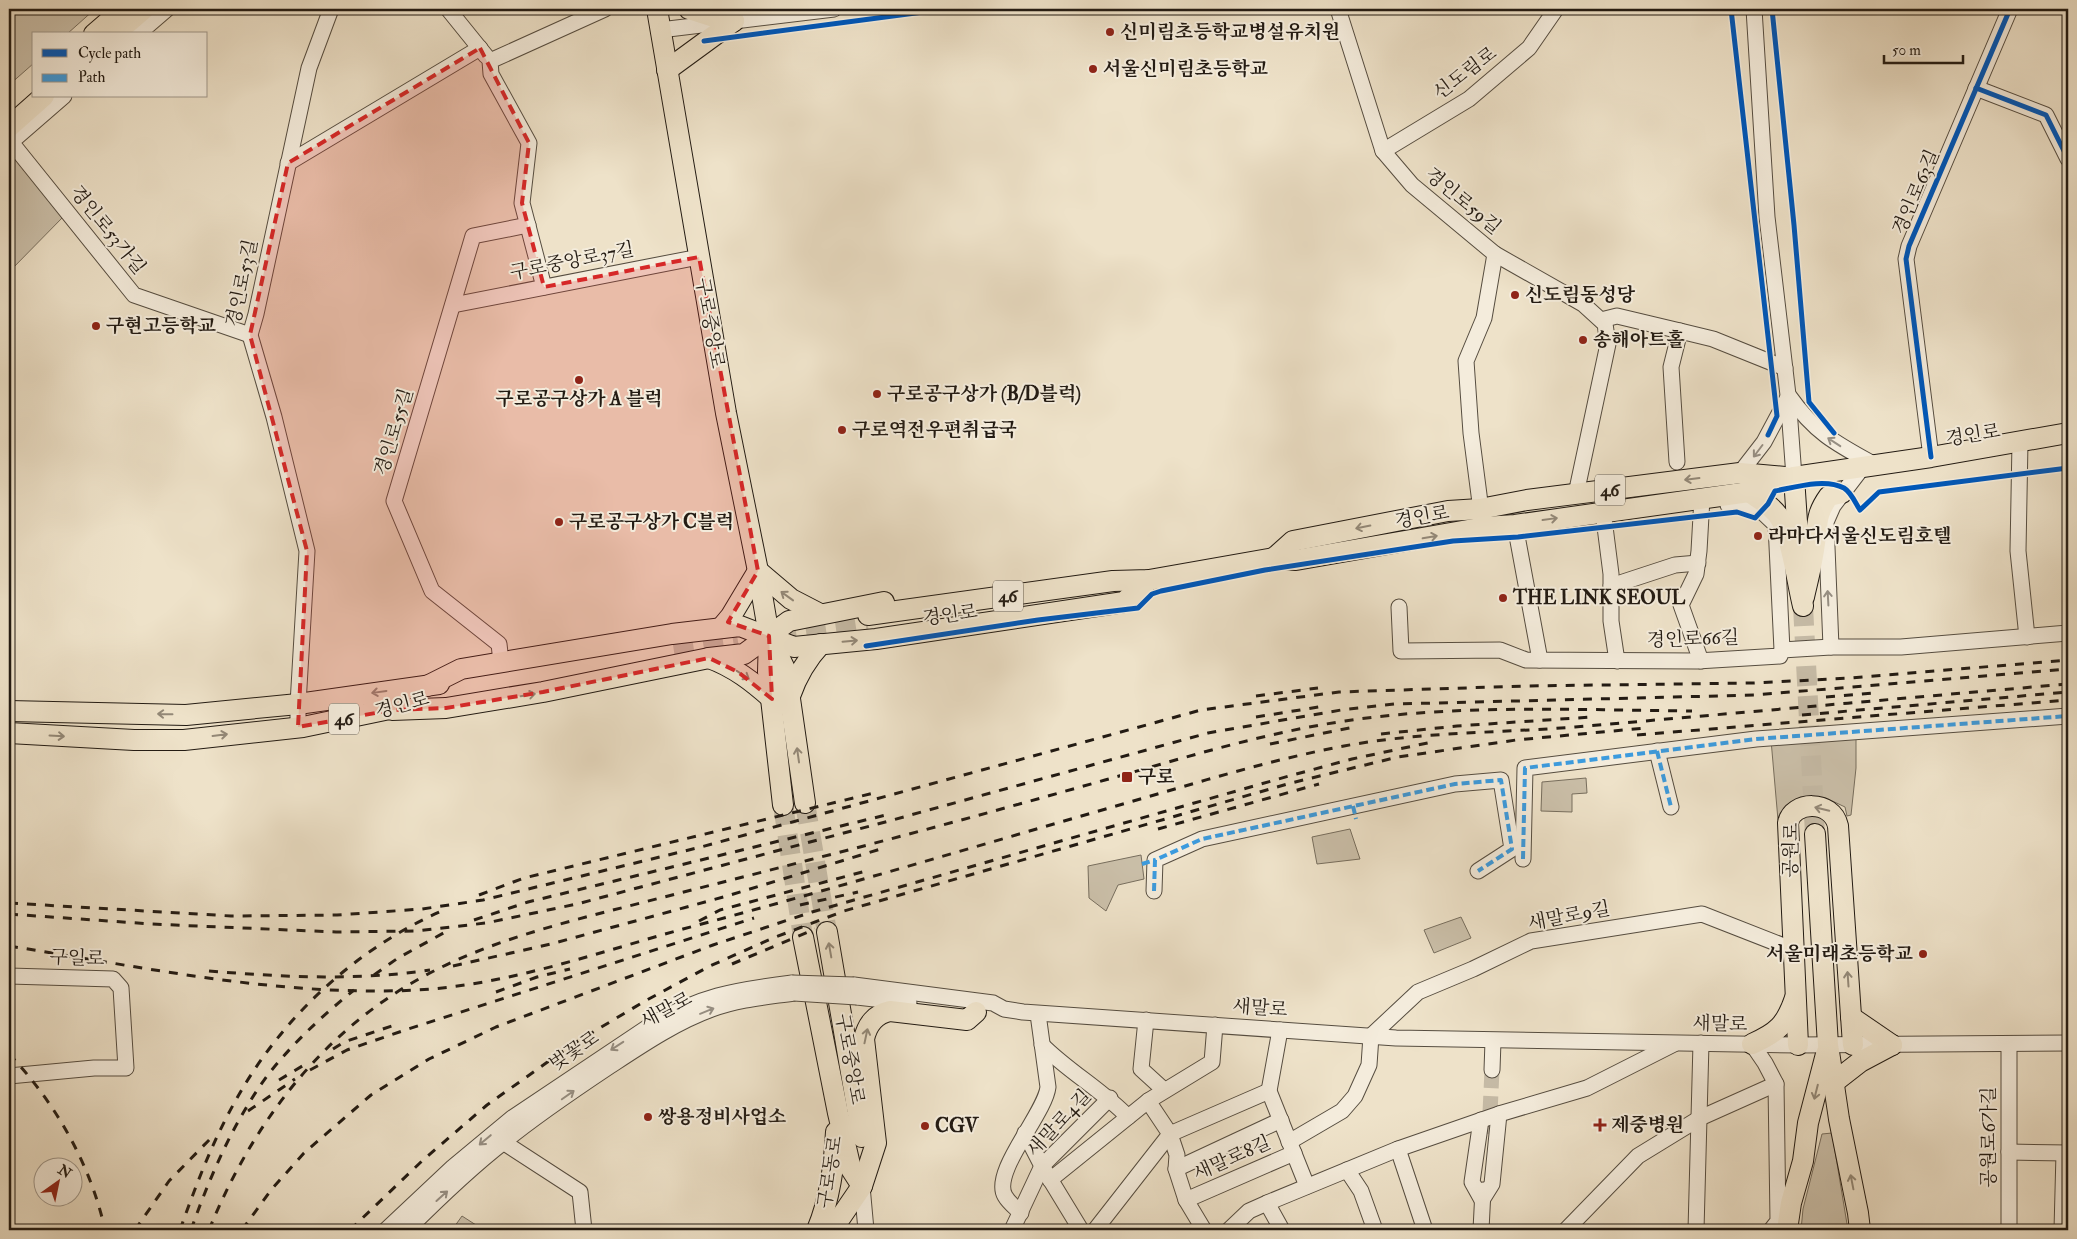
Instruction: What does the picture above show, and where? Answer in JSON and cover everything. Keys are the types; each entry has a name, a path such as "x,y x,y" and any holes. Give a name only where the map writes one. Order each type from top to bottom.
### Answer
{"main road":[{"path":"96,32 123,9"},
{"path":"117,32 144,9"},
{"name":"구로중앙로","path":"657,9 726,413 758,571 769,636 768,672 781,697 805,803"},
{"path":"689,9 734,21"},
{"path":"667,70 734,21"},
{"path":"9,108 32,88"},
{"path":"10,134 42,98"},
{"name":"경인로","path":"868,621 1113,593 1149,580 1274,558 1293,541 1448,511 1516,525 1603,511 1749,492 1794,477 1932,457 2068,433"},
{"name":"경인로","path":"1482,518 1576,494 1740,473 1794,477"},
{"path":"1794,477 1803,606"},
{"path":"1749,492 1768,504 1781,520 1788,540 1803,606"},
{"path":"1803,606 1815,543 1816,524 1822,505 1829,496 1842,494"},
{"path":"721,628 731,616 758,571 791,599 820,614"},
{"path":"392,710 446,708 473,704 543,692 709,658 744,654 789,621 852,606 1022,581 1110,574 1149,580"},
{"path":"427,686 461,669 672,634 740,626 794,647 876,639 1124,602 1149,580"},
{"path":"709,658 738,672 781,697 821,644"},
{"name":"경인로","path":"9,711 186,715 298,704 673,651 438,696 392,710 298,727 184,740 134,740 9,733"},
{"name":"구로중앙로","path":"781,697 784,805"},
{"name":"공원로","path":"1798,1045 1788,823 1792,814 1796,811 1819,806 1827,808 1836,817 1838,826 1853,1045"},
{"name":"공원로","path":"1815,834 1828,1045 1839,1119 1860,1230"},
{"name":"구로중앙로","path":"827,932 862,1129 862,1186"},
{"name":"구로중앙로","path":"803,937 851,1169 862,1186"},
{"path":"1752,1044 1771,1036 1782,1024 1791,1010 1796,994"},
{"name":"구로동로","path":"832,1230 862,1186 876,1143 864,1039 870,1025 880,1014 890,1011 967,1020 976,1012"},
{"path":"1834,1083 1860,1062 1892,1044 1851,1017"},
{"name":"공원로","path":"1787,1230 1808,1123 1828,1045"},
{"name":"구로동로","path":"817,1230 825,1210 834,1161 838,1113"}],"street":[{"path":"140,32 167,9"},
{"name":"경인로53길","path":"298,727 307,551 274,417 250,335 309,68 331,9"},
{"path":"448,9 490,61 491,74 529,143 522,203 544,287"},
{"path":"490,61 605,9"},
{"path":"660,30 834,9"},
{"name":"경인로59길","path":"1338,9 1383,151 1412,185 1494,254 1484,318 1466,361 1471,433 1482,518"},
{"name":"신도림로","path":"1383,151 1469,99 1529,48 1556,9"},
{"path":"1754,9 1767,216 1788,395 1794,477"},
{"name":"경인로63길","path":"1932,457 1906,259 1909,246 2010,9"},
{"path":"288,162 480,48"},
{"path":"1976,88 2046,115 2068,159"},
{"path":"10,134 61,98"},
{"name":"경인로53가길","path":"10,134 134,295 250,335"},
{"name":"경인로55길","path":"501,662 499,644 432,591 394,501 473,236 528,225"},
{"path":"1494,254 1582,304 1605,324 1608,344 1576,494"},
{"name":"구로중앙로37길","path":"453,305 699,257"},
{"path":"1601,320 1618,316 1713,339 1785,368"},
{"path":"1677,462 1672,367 1680,331"},
{"path":"1788,395 1802,415 1819,432 1869,467 1842,494 1833,506 1826,522 1831,647"},
{"path":"1740,473 1764,442 1778,419 1788,395"},
{"path":"2020,442 2018,551 2027,637"},
{"path":"1727,495 1728,505 1756,506 1776,525 1782,650"},
{"path":"1701,661 1681,605 1696,574 1702,498"},
{"path":"1603,511 1610,586 1611,621 1618,661"},
{"path":"1516,525 1540,660"},
{"path":"1610,586 1675,565 1698,563"},
{"name":"경인로66길","path":"1400,607 1401,651 1500,650 1526,660 1701,661 1780,656 1782,650 1831,647 1901,647 2068,633"},
{"path":"1524,859 1525,768 1756,739 2068,716"},
{"path":"1657,751 1671,807"},
{"path":"1154,891 1148,862 1202,839 1355,813 1455,784 1501,780 1512,849 1478,871"},
{"name":"새말로9길","path":"1371,1036 1418,992 1473,969 1531,941 1702,914 1794,950"},
{"name":"구일로","path":"9,976 113,979 121,988 126,1068 94,1068 9,1076"},
{"name":"새말로","path":"822,983 855,991 976,1012 994,1014 1004,1009"},
{"name":"벚꽃로","path":"386,1230 453,1167 512,1118 670,1013 704,999 747,988 793,988 822,983"},
{"name":"새말로","path":"407,1230 435,1202 503,1142 581,1085 641,1046 686,1020 738,1000 793,988 855,991 993,1003 1004,1009 1038,1014 1371,1036 1493,1041 1798,1045 2068,1043"},
{"path":"1021,1214 1005,1196 1002,1186 1005,1174 1025,1133 1047,1097 1048,1087 1038,1014"},
{"path":"1146,1020 1141,1069 1164,1090"},
{"path":"1050,1180 1148,1101 1212,1062 1215,1025"},
{"path":"1095,1230 1170,1134 1269,1091 1280,1030"},
{"path":"1292,1148 1342,1111 1355,1096 1369,1065 1371,1036"},
{"path":"1492,1070 1493,1041"},
{"path":"1229,1230 1249,1211 1266,1203 1398,1149 1481,1120 1587,1088 1675,1043"},
{"path":"1696,1230 1701,1043"},
{"path":"1752,1044 1776,1084 1778,1221 1771,1230"},
{"name":"공원로6가길","path":"2008,1230 2009,1044"},
{"path":"1042,1045 1074,1074 1110,1098 1128,1117"},
{"path":"1566,1230 1638,1156 1700,1118 1776,1084"},
{"name":"새말로8길","path":"1269,1091 1307,1186"},
{"name":"새말로4길","path":"1012,1230 1042,1166 1110,1098"},
{"path":"1148,1101 1170,1134 1177,1154 1176,1169 1186,1200 1204,1230"},
{"path":"1482,1200 1492,1184 1500,1114"},
{"name":"새말로8길","path":"1176,1169 1281,1120"},
{"path":"1481,1120 1472,1182 1482,1200"},
{"path":"1025,1133 1050,1180 1081,1230"},
{"path":"1481,1230 1489,1134"},
{"path":"503,1142 580,1192 584,1230"},
{"name":"새말로8길","path":"1186,1200 1292,1148"},
{"path":"1398,1149 1425,1230"},
{"path":"2009,1152 2066,1153 2062,1230"},
{"path":"1347,1170 1361,1191 1375,1230"},
{"name":"구로중앙로","path":"862,1186 866,1230"},
{"path":"1266,1203 1282,1230"}],"highlighted area":[{"path":"480,48 529,143 522,203 544,287 699,257 758,571 728,622 769,636 772,699 738,672 709,658 543,692 446,708 392,710 298,727 307,551 250,335 288,163"}],"shaded area":[{"path":"9,9 95,9 69,32 32,32 32,65 9,85"},
{"path":"9,152 64,216 9,272"},
{"path":"1856,732 1856,768 1851,815 1847,816 1845,807 1826,798 1804,797 1782,820 1778,820 1771,740"},
{"path":"1586,778 1587,793 1572,794 1572,812 1541,811 1542,782"},
{"path":"1350,829 1360,859 1317,864 1312,837"},
{"path":"1141,855 1144,879 1118,885 1106,911 1089,898 1088,866"},
{"path":"1461,917 1471,938 1434,953 1424,930"},
{"path":"1832,1133 1848,1230 1801,1230 1803,1209 1822,1134"},
{"path":"462,1216 476,1225 472,1230 452,1230"}],"tunnel":[{"path":"1803,606 1815,834"},
{"path":"777,640 868,626"},
{"path":"673,645 737,635"},
{"path":"805,803 827,932"},
{"path":"783,805 803,937"},
{"path":"1489,1134 1492,1070"}],"railway":[{"path":"9,903 231,916 337,915 422,909 483,900 701,847 1201,710 1339,692 1525,686 1754,683 1851,678 2068,660"},
{"path":"9,914 151,924 336,932 416,931 486,923 577,904 1208,733 1341,710 1395,704 1755,695 2068,669"},
{"path":"9,946 212,979 263,985 366,991 451,987 485,982 552,967 1226,774 1344,746 1430,735 1575,727 2068,684"},
{"path":"1256,696 1318,688"},
{"path":"1802,715 2068,692"},
{"path":"1826,697 1874,693"},
{"path":"1637,735 2068,700"},
{"path":"1256,717 1325,706"},
{"path":"209,1230 224,1195 262,1129 308,1068 334,1041 363,1016 421,978 449,964 506,941 595,915 846,851 1224,747 1314,726 1388,716 1474,710 1692,711"},
{"path":"1381,734 1457,726 1592,717"},
{"path":"1270,744 1354,727"},
{"path":"350,1230 423,1160 487,1105 573,1044 645,1001 710,966 773,938 844,911 1291,783 1398,757 1516,740 1645,728"},
{"path":"242,1230 271,1190 304,1153 371,1095 429,1059 496,1027 713,945 812,912 1289,776 1352,759 1432,742"},
{"path":"1158,829 1319,784"},
{"path":"479,895 524,878 878,792"},
{"path":"474,920 528,902 886,815"},
{"path":"453,966 551,944 727,896 884,848"},
{"path":"699,921 720,910 866,871"},
{"path":"800,905 858,892"},
{"path":"180,1230 192,1196 228,1114 256,1068 277,1039 300,1012 353,964 382,943 412,925 444,910"},
{"path":"310,1070 347,1050 408,1029 754,918"},
{"path":"732,964 815,929"},
{"path":"374,975 398,958 449,930"},
{"path":"496,992 537,977 570,969"},
{"path":"209,971 264,975 347,977 430,970"},
{"path":"191,1230 223,1150 243,1112 267,1076 319,1020 354,990"},
{"path":"333,1049 344,1042 398,1024"},
{"path":"9,1054 41,1093 69,1136 91,1182 105,1230"},
{"path":"279,1080 309,1062"},
{"path":"248,1111 295,1079"},
{"path":"135,1230 169,1181 213,1136"}],"marked path":[{"path":"1523,859 1525,768 1756,739 2068,716"},
{"path":"1657,751 1671,807"},
{"path":"1154,891 1155,860 1202,839 1455,784 1501,780 1512,849 1478,871"},
{"path":"1353,806 1356,819"},
{"path":"1142,864 1155,860"}],"cycle path":[{"path":"704,41 946,9"},
{"path":"1731,9 1777,416 1768,435"},
{"path":"1772,9 1794,225 1809,402 1834,433"},
{"path":"1931,457 1906,259 1909,246 2010,9"},
{"path":"1976,88 2046,115 2068,159"},
{"path":"866,646 1038,620 1138,608 1152,594 1161,591 1265,570 1453,541 1518,537 1737,512 1755,518 1768,504 1775,491 1810,484 1828,484 1844,488 1851,495 1860,510 1879,492 2068,468"}],"place":[{"name":"신미림초등학교병설유치원","path":"1110,32"},
{"name":"서울신미림초등학교","path":"1093,69"},
{"name":"신도림동성당","path":"1515,295"},
{"name":"구현고등학교","path":"96,326"},
{"name":"송해아트홀","path":"1583,340"},
{"name":"구로공구상가 A 블럭","path":"579,380"},
{"name":"구로공구상가 (B/D블럭)","path":"877,394"},
{"name":"구로역전우편취급국","path":"842,430"},
{"name":"구로공구상가 C블럭","path":"559,522"},
{"name":"라마다서울신도림호텔","path":"1758,536"},
{"name":"THE LINK SEOUL","path":"1503,598"},
{"name":"구로","path":"1127,777"},
{"name":"서울미래초등학교","path":"1923,954"},
{"name":"쌍용정비사업소","path":"648,1117"},
{"name":"제중병원","path":"1600,1125"},
{"name":"CGV","path":"925,1126"}]}
